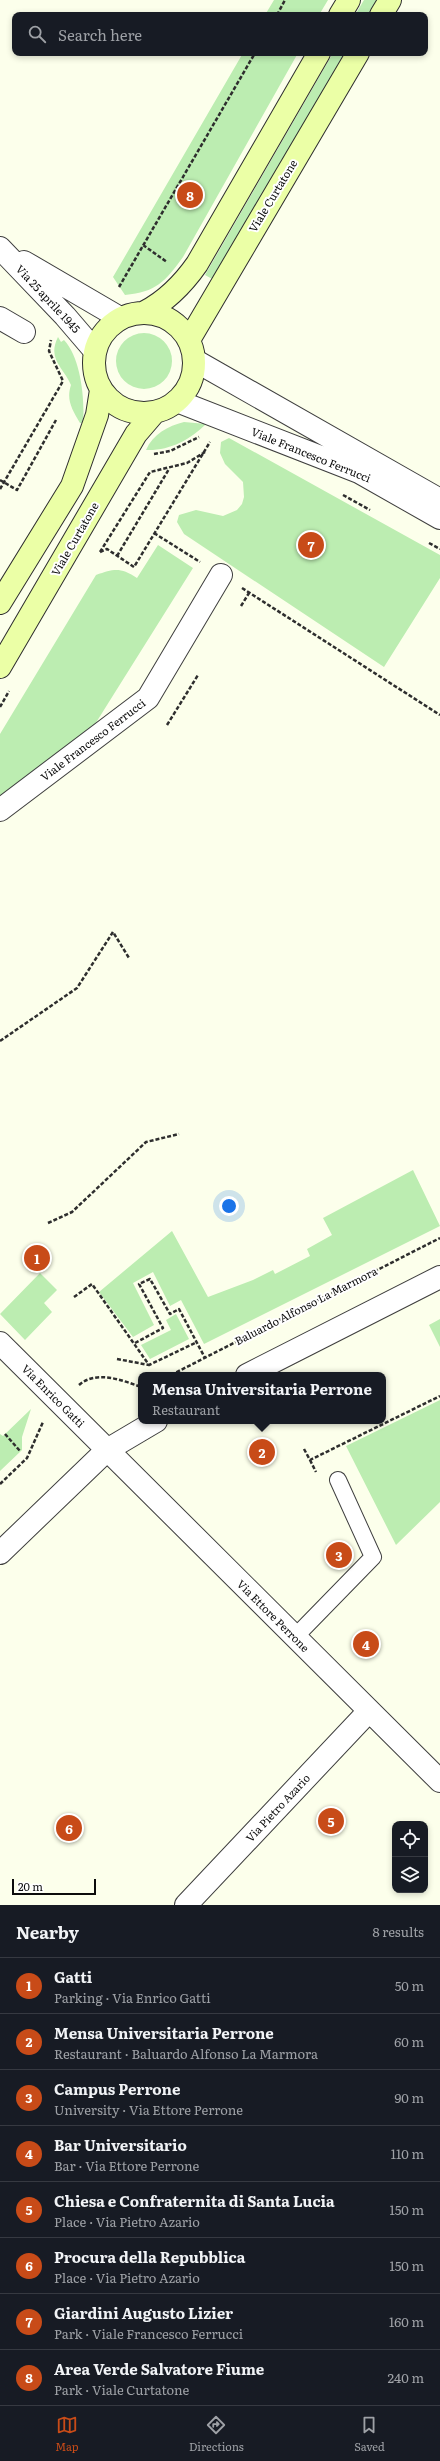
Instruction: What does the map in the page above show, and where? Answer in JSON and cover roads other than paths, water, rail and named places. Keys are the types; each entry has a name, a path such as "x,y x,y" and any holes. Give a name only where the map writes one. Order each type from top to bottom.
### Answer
{"main road":[{"path":"342,12 349,0"},
{"path":"383,12 390,0"},
{"path":"145,312 161,315 173,321 183,330 192,350 190,383 177,401 154,413 141,414 125,410 111,401 101,390 93,367 94,351 104,333 120,318 145,312 160,304 188,277 197,264 317,56"},
{"name":"Viale Curtatone","path":"192,350 356,56"},
{"path":"0,602 72,486 97,415 101,390"},
{"name":"Viale Curtatone","path":"0,667 136,434 154,413"}],"street":[{"name":"Via 25 aprile 1945","path":"0,248 120,318"},
{"name":"Via 25 aprile 1945","path":"0,248 65,316 94,351"},
{"path":"0,318 24,332"},
{"name":"Viale Francesco Ferrucci","path":"192,350 440,500"},
{"name":"Viale Francesco Ferrucci","path":"177,401 359,472 440,518"},
{"name":"Viale Francesco Ferrucci","path":"0,810 148,698 221,575"},
{"path":"253,1372 440,1277"},
{"name":"Via Enrico Gatti","path":"0,1343 107,1450"},
{"path":"0,1553 107,1450 151,1424"},
{"name":"Via Ettore Perrone","path":"107,1450 440,1781"},
{"name":"Via Pietro Azario","path":"186,1905 369,1711"}],"lane":[{"path":"295,1637 373,1556 338,1480"}],"place":[{"name":"Area Verde Salvatore Fiume","path":"190,195"},
{"name":"Giardini Augusto Lizier","path":"311,545"},
{"name":"Gatti","path":"37,1258"},
{"name":"Mensa Universitaria Perrone","path":"262,1452"},
{"name":"Campus Perrone","path":"339,1555"},
{"name":"Bar Universitario","path":"366,1644"},
{"name":"Chiesa e Confraternita di Santa Lucia","path":"331,1821"},
{"name":"Procura della Repubblica","path":"69,1828"}]}
